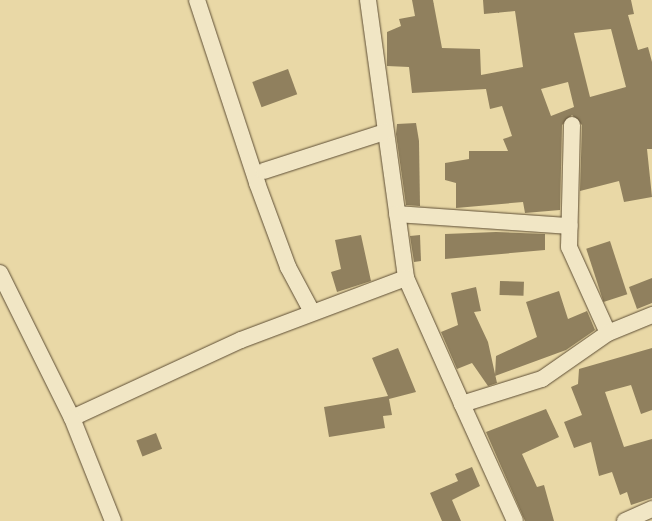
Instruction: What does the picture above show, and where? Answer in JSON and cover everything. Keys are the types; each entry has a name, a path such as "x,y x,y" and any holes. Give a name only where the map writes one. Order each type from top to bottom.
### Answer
{"street":[{"path":"197,0 261,193 288,267 312,312"},
{"path":"368,0 406,278 515,521"},
{"path":"572,125 571,254 608,333"},
{"path":"264,171 385,132"},
{"path":"397,214 570,226"},
{"path":"0,273 72,418 113,521"},
{"path":"72,418 312,312 406,278"},
{"path":"462,404 542,379 608,333 652,315"},
{"path":"625,521 652,509"}],"building":[{"path":"412,0 433,0 442,48 480,49 481,75 523,67 515,11 484,14 483,0 631,0 634,14 628,15 638,50 648,47 652,62 652,149 647,149 652,197 624,202 619,181 580,191 582,125 572,115 562,125 560,210 525,213 523,202 456,208 456,183 445,180 445,163 469,159 469,151 508,151 503,139 512,136 502,106 490,109 486,89 412,93 409,67 387,66 387,32 401,26 399,19 415,16","holes":["611,29 626,87 590,97 574,33","568,82 574,107 551,116 541,89"]},
{"path":"288,69 297,94 262,107 252,82"},
{"path":"416,123 419,141 420,206 406,205 396,134 397,124"},
{"path":"496,232 545,234 545,250 445,259 445,234"},
{"path":"361,235 371,281 337,292 331,272 341,269 335,240"},
{"path":"420,235 421,261 414,262 410,236"},
{"path":"610,241 627,294 604,302 586,249"},
{"path":"652,278 652,303 637,309 629,287"},
{"path":"500,281 524,282 523,296 500,295"},
{"path":"476,287 481,311 474,312 488,342 497,383 488,386 472,363 457,369 441,332 458,325 451,293"},
{"path":"559,291 568,319 587,311 595,330 566,350 495,376 496,356 537,337 526,302"},
{"path":"398,348 416,392 389,399 392,415 383,416 385,428 329,437 324,407 388,396 372,358"},
{"path":"652,348 652,410 641,414 631,385 605,392 624,447 652,439 652,498 631,505 627,492 620,495 612,472 599,476 591,442 574,448 564,422 582,415 571,387 578,384 579,369"},
{"path":"546,409 559,437 522,454 537,487 544,485 554,521 525,521 486,432"},
{"path":"156,433 162,449 142,456 136,441"},
{"path":"472,467 480,486 452,500 461,521 442,521 430,493 458,481 455,474"}]}
